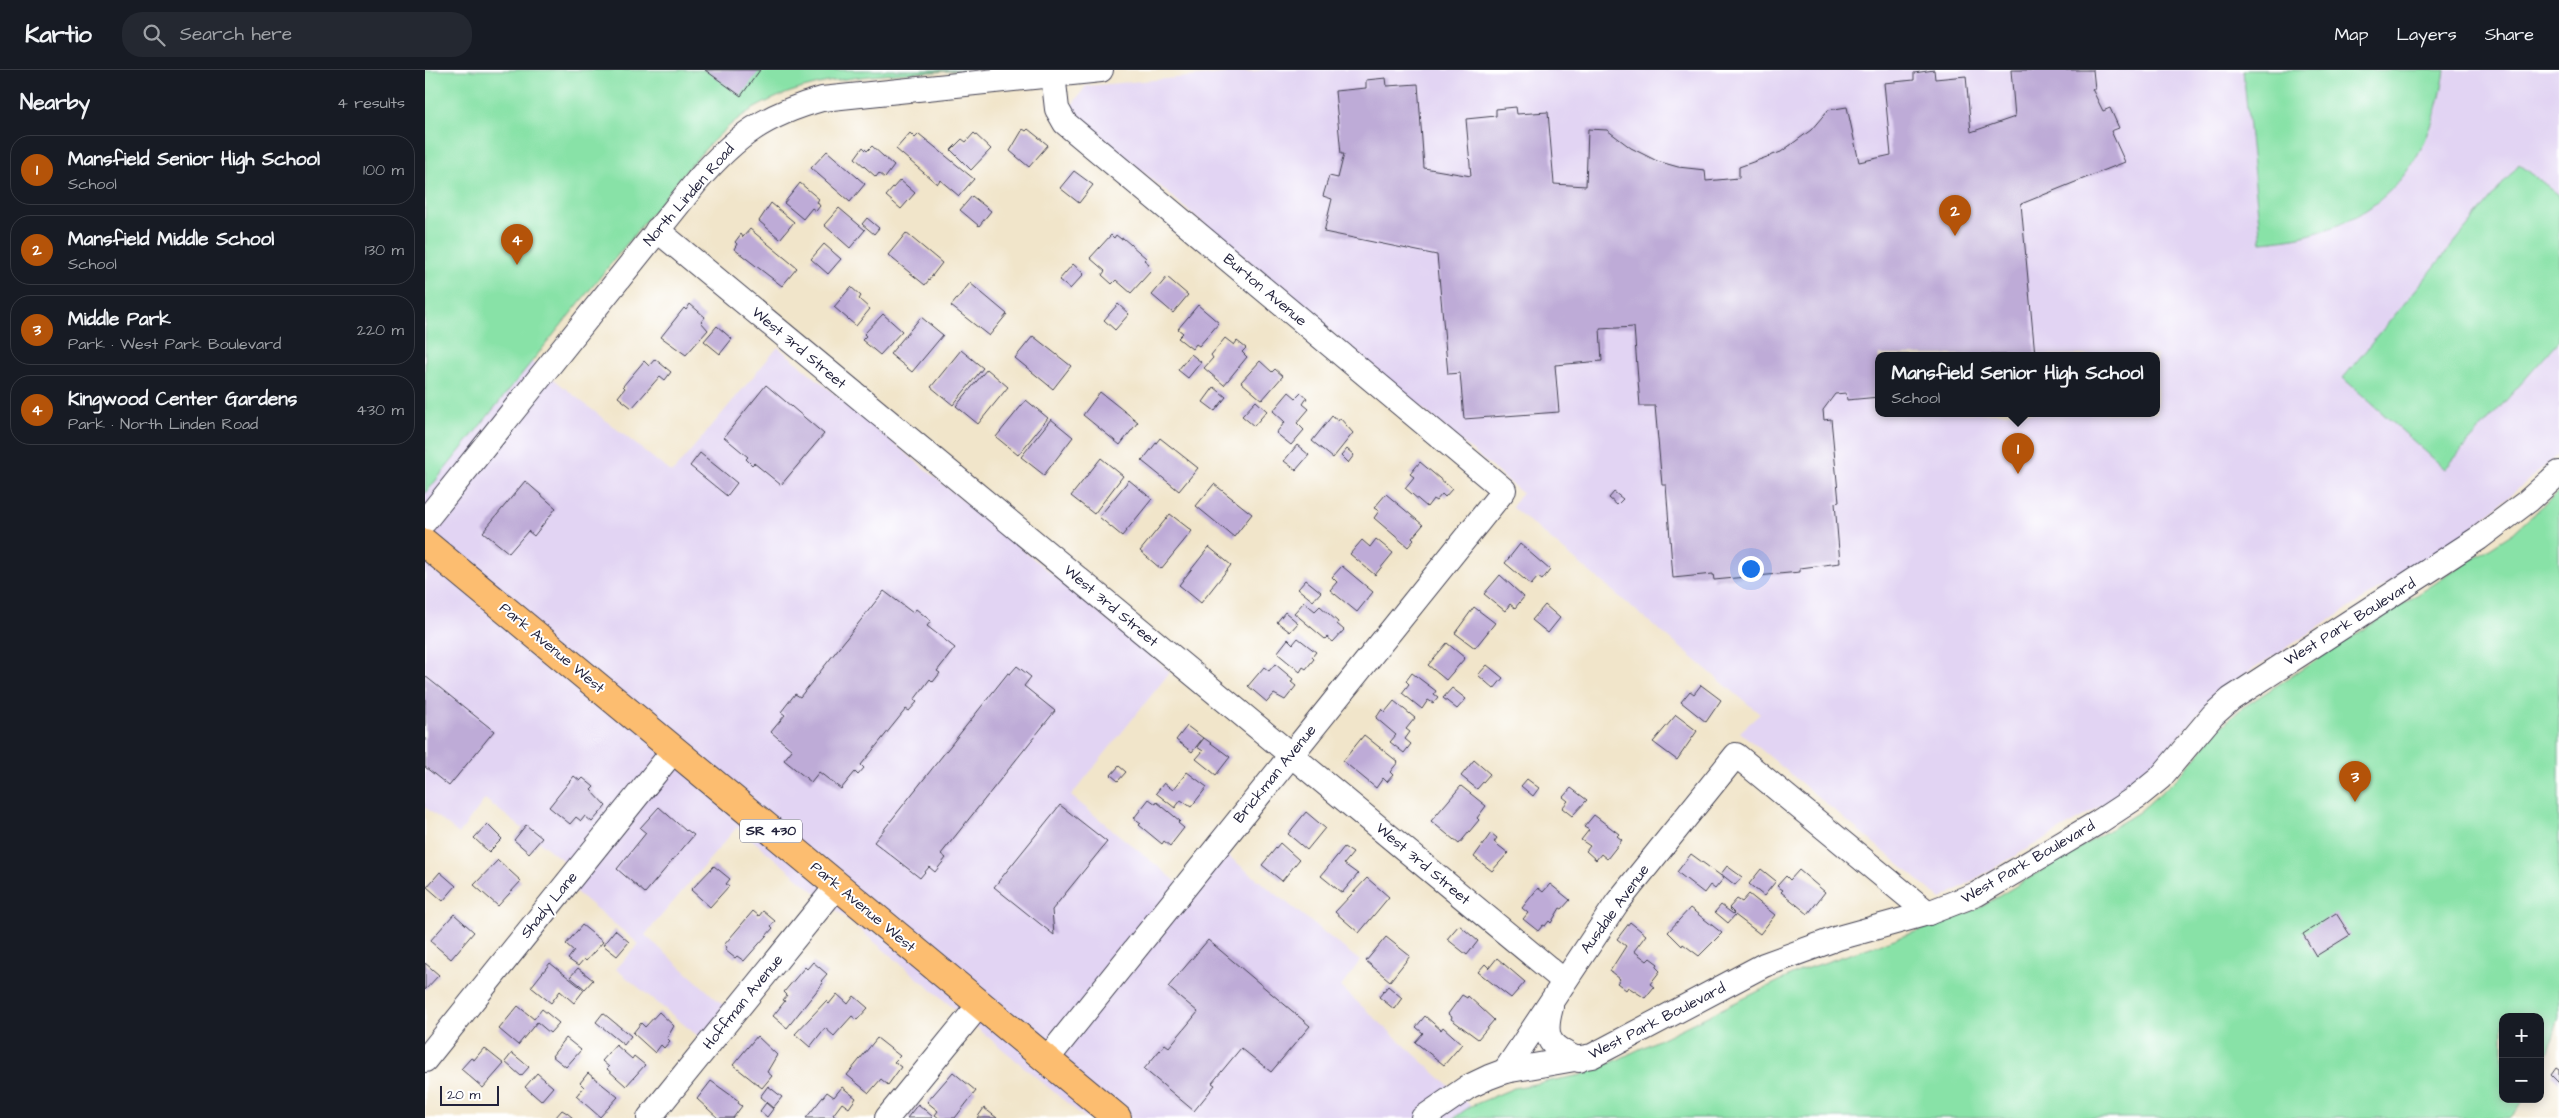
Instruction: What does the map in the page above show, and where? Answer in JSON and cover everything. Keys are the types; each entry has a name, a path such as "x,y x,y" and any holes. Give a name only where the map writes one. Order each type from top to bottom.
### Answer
{"main road":[{"name":"Park Avenue West","path":"425,543 1117,1118"}],"street":[{"name":"North Linden Road","path":"425,521 657,230 730,144 749,130 785,111 822,99 1101,70"},
{"name":"Burton Avenue","path":"1053,74 1057,109 1065,123 1504,490"},
{"name":"West 3rd Street","path":"657,230 1290,754 1559,990"},
{"name":"West Park Boulevard","path":"1423,1118 1468,1087 1505,1072 1579,1060 1603,1051 1764,965 1838,938 1928,913 1977,894 2131,801 2160,778 2213,715 2231,699 2479,538 2528,501 2559,473"},
{"name":"Brickman Avenue","path":"1047,1059 1290,754 1504,490"},
{"name":"Shady Lane","path":"425,1060 674,750"},
{"name":"Ausdale Avenue","path":"1505,1072 1617,903 1736,755 1928,913"},
{"name":"Hoffman Avenue","path":"649,1118 837,886"},
{"path":"1559,990 1547,1022 1547,1034 1552,1044 1560,1051 1579,1060"},
{"path":"887,1118 980,1004"}],"shaded area":[{"path":"1267,70 2559,70 2559,454 2465,534 2225,687 2201,710 2162,757 2140,779 2113,799 1941,899 1740,732 1760,714 1512,507 1522,493 1069,109 1086,86"},
{"path":"778,347 1170,672 1071,796 1188,891 1222,851 1360,961 1341,987 1471,1106 1453,1118 1085,1118 737,827 645,935 732,1013 709,1045 616,969 639,944 565,883 575,870 485,799 459,834 425,807 425,494 532,362 672,473"}],"green space":[{"path":"425,70 966,70 884,75 830,82 803,88 778,97 753,109 735,121 688,168 425,494"},
{"path":"2243,70 2445,70 2437,108 2425,141 2408,169 2387,193 2362,212 2333,227 2299,237 2261,242"},
{"path":"2519,164 2559,195 2559,341 2445,469 2343,378"},
{"path":"2559,491 2559,1017 2544,1069 2544,1013 2499,1013 2499,1103 2522,1103 2509,1118 1454,1118 1471,1106 1514,1088 1581,1075 1613,1062 1800,971 1956,918 1981,907 2139,812 2182,774 2220,728 2242,708 2513,533"}],"building":[{"path":"705,70 760,70 741,96"},
{"path":"1934,70 1935,79 1966,76 1971,132 2015,117 2011,70 2093,70 2095,89 2092,89 2103,111 2110,108 2119,128 2111,131 2125,162 2021,204 2035,352 1875,352 1875,397 1847,400 1846,393 1835,394 1823,410 1824,420 1831,419 1839,502 1835,503 1840,563 1800,568 1800,572 1714,580 1713,574 1673,578 1666,485 1662,485 1655,406 1640,406 1634,327 1600,329 1602,361 1555,365 1559,412 1464,419 1460,373 1448,374 1437,255 1324,232 1332,199 1323,196 1329,176 1338,178 1344,154 1341,154 1335,91 1366,88 1366,80 1386,78 1387,86 1418,84 1424,168 1471,176 1466,119 1496,116 1496,109 1516,107 1517,114 1548,112 1554,184 1586,186 1588,129 1607,130 1631,148 1657,161 1678,167 1705,170 1706,181 1739,178 1739,167 1781,152 1811,130 1828,110 1847,107 1859,162 1891,155 1884,83 1914,80 1914,73"},
{"path":"1023,129 1026,131 1028,129 1048,145 1029,167 1010,151"},
{"path":"910,133 915,138 919,134 974,179 959,196 940,180 937,184 896,149"},
{"path":"974,133 991,149 971,170 951,150 962,139 966,142"},
{"path":"872,146 894,166 885,178 879,173 876,177 855,158 863,147 867,151"},
{"path":"827,151 865,184 850,202 811,168"},
{"path":"1074,171 1093,185 1079,203 1060,188"},
{"path":"900,180 915,193 901,209 886,196"},
{"path":"800,183 819,199 817,202 820,206 816,211 812,208 803,219 784,203"},
{"path":"972,196 991,211 979,226 960,210"},
{"path":"771,203 794,222 780,239 759,221"},
{"path":"839,208 865,230 850,248 824,225"},
{"path":"867,218 879,228 874,234 862,224"},
{"path":"750,229 797,268 782,286 734,249 737,244 735,242 741,234 743,237"},
{"path":"906,233 942,263 925,285 888,255"},
{"path":"1111,235 1114,238 1116,235 1121,239 1123,238 1146,258 1144,260 1149,264 1147,267 1151,271 1131,293 1116,280 1112,284 1102,275 1105,271 1090,258"},
{"path":"824,244 841,259 828,274 811,259"},
{"path":"1073,264 1084,274 1070,289 1059,280"},
{"path":"1167,277 1188,295 1173,313 1152,295"},
{"path":"970,283 1007,314 989,336 951,306"},
{"path":"851,287 861,296 859,299 870,309 856,326 834,307"},
{"path":"690,304 705,317 701,322 708,330 686,355 661,337 684,308 686,310"},
{"path":"1118,304 1129,314 1115,330 1104,320"},
{"path":"1198,305 1219,323 1199,346 1196,344 1192,349 1178,338 1183,333 1178,329"},
{"path":"883,314 902,331 880,355 862,340 866,336 864,334"},
{"path":"921,317 943,335 912,372 890,354"},
{"path":"717,326 732,339 720,354 704,341"},
{"path":"1033,336 1071,366 1053,389 1015,358"},
{"path":"1225,338 1234,345 1237,341 1246,348 1242,352 1247,357 1224,385 1204,368 1213,358 1211,355"},
{"path":"961,350 983,368 953,405 931,387"},
{"path":"1191,354 1201,362 1188,378 1178,370"},
{"path":"655,359 671,372 665,380 660,376 632,408 618,397 625,388 623,386 644,361 649,366"},
{"path":"1260,361 1272,372 1275,369 1283,376 1262,400 1241,382"},
{"path":"987,369 1008,387 978,424 956,406"},
{"path":"766,385 824,434 781,485 754,463 752,465 746,459 748,457 724,437"},
{"path":"1214,387 1226,397 1215,411 1203,402"},
{"path":"1100,392 1138,422 1120,445 1083,415"},
{"path":"1289,392 1296,398 1301,393 1307,398 1303,404 1309,409 1297,423 1304,430 1291,445 1276,433 1285,422 1273,411"},
{"path":"1026,400 1048,418 1018,455 996,437"},
{"path":"1256,401 1267,411 1254,426 1242,416"},
{"path":"1332,416 1338,421 1340,418 1353,433 1333,458 1312,441"},
{"path":"1051,419 1073,437 1044,475 1021,457"},
{"path":"1160,438 1198,468 1179,491 1142,461"},
{"path":"1297,445 1309,455 1296,470 1284,461"},
{"path":"1347,449 1354,455 1348,463 1341,456"},
{"path":"700,453 737,483 727,496 690,466"},
{"path":"1101,458 1123,476 1094,514 1071,496"},
{"path":"1420,462 1452,489 1445,497 1442,494 1436,501 1433,499 1427,507 1405,488 1414,477 1410,474"},
{"path":"1129,480 1152,499 1122,536 1099,517"},
{"path":"525,481 556,508 534,536 528,531 509,553 483,532"},
{"path":"1214,484 1252,514 1234,537 1196,506"},
{"path":"1614,492 1623,499 1617,505 1609,498"},
{"path":"1386,494 1423,525 1412,538 1414,540 1408,547 1374,518 1379,511 1374,508"},
{"path":"1170,514 1192,531 1161,569 1140,551"},
{"path":"1376,539 1393,553 1375,575 1350,554 1362,540 1370,547"},
{"path":"1520,544 1550,570 1542,580 1538,577 1531,585 1505,563"},
{"path":"1209,547 1231,565 1201,603 1179,585"},
{"path":"1342,566 1373,592 1357,612 1330,590 1337,582 1332,577"},
{"path":"1500,575 1524,597 1515,608 1510,604 1505,611 1484,594"},
{"path":"1306,580 1321,592 1313,601 1298,589"},
{"path":"884,591 913,613 916,609 931,621 927,626 955,648 937,671 940,673 933,682 930,679 914,700 917,702 909,711 906,709 861,765 864,768 858,775 855,772 841,789 819,772 811,782 784,760 792,750 771,732 785,715 781,712 795,694 800,697"},
{"path":"1304,602 1315,611 1320,606 1344,630 1333,642 1327,637 1325,639 1294,613"},
{"path":"1545,605 1560,618 1548,633 1532,620"},
{"path":"1474,607 1495,623 1475,648 1455,633"},
{"path":"1285,612 1298,623 1290,632 1277,622"},
{"path":"1298,638 1316,652 1312,657 1314,659 1306,669 1303,667 1300,672 1277,653 1288,639 1293,644"},
{"path":"1447,643 1465,658 1446,680 1428,665"},
{"path":"1275,664 1293,679 1291,682 1296,686 1285,700 1274,694 1267,702 1248,686 1264,667 1269,671"},
{"path":"1487,665 1503,678 1494,689 1478,675"},
{"path":"1017,666 1031,677 1024,686 1055,711 941,854 946,858 935,872 929,867 920,878 874,842 1008,673 1010,674"},
{"path":"1412,673 1436,691 1434,694 1438,697 1433,703 1428,700 1422,709 1402,693 1409,684 1406,681"},
{"path":"425,676 494,731 449,786 425,767"},
{"path":"1701,685 1721,700 1706,722 1681,702 1690,691 1694,694"},
{"path":"1452,688 1466,699 1457,709 1443,698"},
{"path":"1394,701 1415,718 1406,729 1410,732 1405,739 1411,744 1404,753 1390,742 1396,735 1376,718 1382,709 1385,712"},
{"path":"1676,715 1697,731 1677,760 1653,742"},
{"path":"1187,726 1203,738 1192,752 1176,740"},
{"path":"1364,735 1398,762 1390,772 1393,775 1387,782 1383,778 1376,788 1343,761"},
{"path":"1204,738 1230,757 1216,775 1196,759 1203,751 1197,747"},
{"path":"1474,760 1490,774 1477,789 1461,776"},
{"path":"1119,766 1126,772 1118,781 1111,775"},
{"path":"1187,772 1207,787 1191,807 1181,800 1175,808 1156,793 1164,783 1173,790"},
{"path":"574,776 580,781 583,778 594,787 591,790 606,806 592,822 585,816 581,821 576,817 570,824 549,807"},
{"path":"1527,779 1539,788 1533,796 1521,786"},
{"path":"1461,786 1486,806 1477,818 1479,820 1459,844 1431,821"},
{"path":"1571,788 1587,800 1572,816 1562,808 1568,801 1563,797"},
{"path":"1149,799 1156,804 1157,802 1180,821 1178,823 1184,828 1170,846 1164,841 1162,844 1139,825 1141,823 1134,818"},
{"path":"1060,805 1107,842 1052,910 1054,935 994,887"},
{"path":"659,807 686,831 694,835 645,893 617,869 646,833 640,828"},
{"path":"1306,812 1325,828 1307,850 1288,834"},
{"path":"1594,815 1619,834 1617,836 1622,840 1607,859 1601,854 1596,860 1586,851 1590,846 1581,840 1589,830 1584,827"},
{"path":"487,824 502,839 489,852 474,838"},
{"path":"526,825 542,838 529,853 514,840"},
{"path":"1491,833 1497,838 1494,842 1508,853 1492,871 1474,857"},
{"path":"1280,843 1299,860 1282,881 1262,865"},
{"path":"1344,847 1353,853 1344,864 1358,874 1342,893 1321,876"},
{"path":"1691,854 1724,878 1715,889 1710,885 1704,893 1677,872"},
{"path":"498,860 521,881 498,906 474,885"},
{"path":"714,866 730,879 726,884 729,886 710,907 691,890"},
{"path":"1727,866 1742,877 1735,885 1721,874"},
{"path":"1761,869 1776,881 1764,896 1749,884"},
{"path":"1799,870 1825,892 1808,914 1781,892 1783,890 1777,886 1786,876 1790,880"},
{"path":"440,872 456,886 443,901 427,887"},
{"path":"1367,878 1389,897 1359,933 1335,912"},
{"path":"1550,884 1570,900 1562,909 1560,908 1551,923 1549,921 1538,931 1523,919 1528,913 1522,908 1538,888 1543,892"},
{"path":"1749,894 1775,915 1760,934 1735,915 1728,923 1715,912 1721,905 1733,914 1729,908 1737,899 1742,902"},
{"path":"1690,908 1722,933 1699,956 1683,944 1682,946 1668,932"},
{"path":"753,911 759,916 763,911 775,921 771,926 773,928 744,961 737,956 735,958 725,950 727,947 724,945"},
{"path":"2336,913 2350,935 2316,956 2303,934"},
{"path":"454,914 474,932 451,959 430,941"},
{"path":"1630,922 1646,935 1634,951 1647,961 1650,958 1658,964 1656,967 1660,971 1650,984 1654,987 1645,998 1628,987 1626,990 1617,983 1620,979 1610,971 1626,946 1617,939"},
{"path":"582,925 603,942 586,961 584,959 578,966 568,959 574,951 566,944"},
{"path":"1459,925 1478,941 1467,955 1447,939"},
{"path":"615,930 629,942 617,956 603,945"},
{"path":"1386,937 1410,956 1390,981 1366,961"},
{"path":"1208,940 1310,1026 1271,1072 1241,1048 1212,1083 1215,1085 1194,1111 1144,1069 1165,1044 1169,1047 1198,1012 1168,987"},
{"path":"1497,958 1525,982 1511,998 1478,972 1485,964 1489,968"},
{"path":"813,962 827,974 821,981 823,983 787,1028 773,1016 785,1001 783,1000 787,995 784,992 805,967 807,969"},
{"path":"425,963 439,975 425,990"},
{"path":"550,963 584,990 574,1003 560,991 551,1003 531,987"},
{"path":"578,968 593,980 585,989 570,977"},
{"path":"1388,986 1402,998 1394,1009 1379,997"},
{"path":"837,994 848,1004 854,996 868,1008 857,1020 852,1016 834,1036 825,1028 810,1047 795,1034 826,1001 829,1004"},
{"path":"1462,995 1467,998 1468,996 1494,1020 1478,1039 1451,1019 1452,1017 1448,1014"},
{"path":"518,1006 534,1019 542,1009 559,1023 550,1033 537,1022 518,1045 499,1029"},
{"path":"659,1012 674,1026 667,1038 670,1041 664,1048 661,1045 655,1053 633,1033 641,1023 645,1027"},
{"path":"603,1013 631,1036 624,1045 596,1022"},
{"path":"1425,1016 1441,1030 1443,1027 1462,1044 1444,1065 1415,1042 1423,1033 1416,1027"},
{"path":"757,1036 777,1055 767,1072 772,1076 762,1088 733,1065"},
{"path":"566,1038 581,1050 566,1067 552,1056"},
{"path":"877,1038 900,1056 894,1062 901,1067 888,1085 881,1079 869,1093 847,1075"},
{"path":"616,1045 632,1059 634,1056 645,1065 626,1086 607,1069 609,1067 602,1061"},
{"path":"484,1048 504,1064 483,1088 461,1069 471,1058 474,1060"},
{"path":"512,1053 529,1067 521,1076 505,1062"},
{"path":"2556,1068 2559,1070 2559,1083 2551,1075"},
{"path":"953,1072 976,1091 955,1118 939,1118 935,1115 938,1111 927,1102"},
{"path":"537,1073 553,1087 541,1101 525,1087"},
{"path":"588,1073 618,1097 600,1117 576,1096 584,1087 580,1083"},
{"path":"711,1081 739,1101 738,1103 742,1106 733,1118 718,1118 697,1099"},
{"path":"768,1086 782,1097 773,1108 760,1097"},
{"path":"842,1087 856,1098 849,1108 842,1103 833,1115 837,1118 806,1118 827,1092 834,1097"},
{"path":"766,1103 773,1109 767,1117 760,1111"},
{"path":"918,1104 933,1117 907,1118"},
{"path":"984,1108 997,1118 977,1118"},
{"path":"562,1110 567,1113 573,1118 555,1118"}],"place":[{"name":"Mansfield Middle School","path":"1955,236"},
{"name":"Kingwood Center Gardens","path":"517,265"},
{"name":"Mansfield Senior High School","path":"2018,474"},
{"name":"Middle Park","path":"2355,802"}]}
